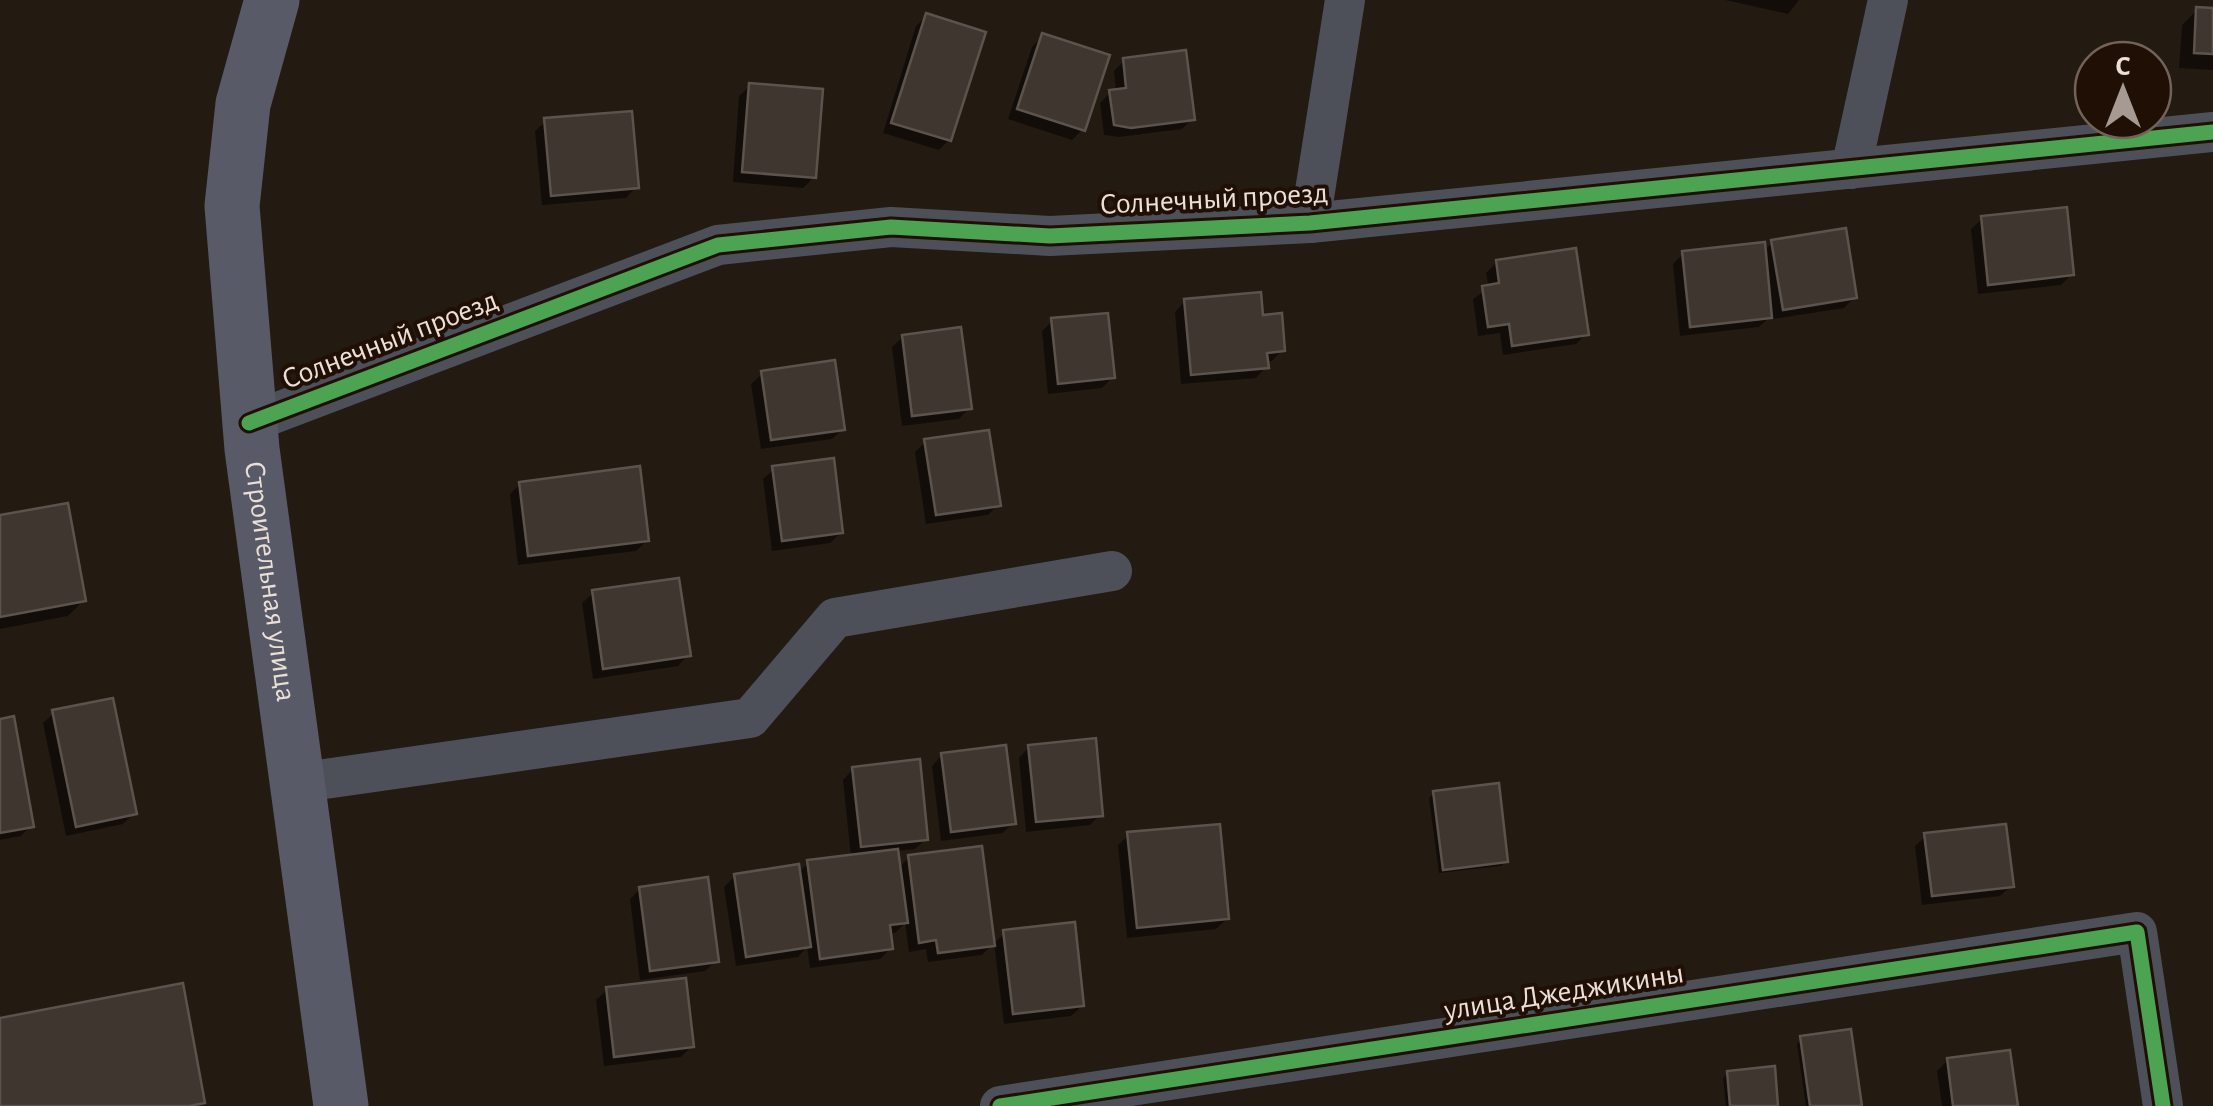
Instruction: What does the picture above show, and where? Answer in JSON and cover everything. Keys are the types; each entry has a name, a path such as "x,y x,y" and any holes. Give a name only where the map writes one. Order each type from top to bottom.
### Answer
{"street":[{"name":"Строительная улица","path":"272,0 243,104 232,206 248,423 341,1106"},
{"path":"1310,223 1345,0"},
{"path":"1852,168 1888,0"},
{"name":"Солнечный проезд","path":"248,423 718,245 891,227 1050,236 1310,223 2213,132"},
{"path":"297,784 750,718 835,618 1112,572"},
{"name":"улица Джеджикины","path":"1000,1106 2137,932 2163,1106"}],"building":[{"path":"2196,7 2213,8 2213,54 2194,53"},
{"path":"926,13 986,32 951,141 891,123"},
{"path":"1042,33 1110,55 1085,131 1017,109"},
{"path":"1186,50 1195,120 1131,128 1114,125 1109,90 1126,88 1123,58"},
{"path":"749,83 823,89 816,178 742,172"},
{"path":"632,111 639,188 551,196 544,118"},
{"path":"2067,207 2074,275 1988,285 1981,216"},
{"path":"1846,228 1857,298 1783,310 1771,240"},
{"path":"1765,242 1772,318 1690,327 1682,251"},
{"path":"1576,248 1589,335 1512,346 1509,324 1488,327 1482,286 1499,283 1496,260"},
{"path":"1261,292 1263,315 1282,313 1285,351 1267,353 1269,368 1191,375 1184,299"},
{"path":"1108,313 1115,378 1058,384 1051,318"},
{"path":"961,327 972,409 912,416 902,335"},
{"path":"835,360 845,430 771,440 761,371"},
{"path":"989,430 1001,506 936,515 924,439"},
{"path":"834,458 843,533 782,541 772,466"},
{"path":"640,466 649,541 528,556 519,482"},
{"path":"68,503 86,601 0,617 0,515"},
{"path":"679,578 691,656 603,669 592,590"},
{"path":"113,698 137,814 76,827 52,710"},
{"path":"14,716 34,827 0,833 0,719"},
{"path":"1096,738 1103,816 1036,822 1028,745"},
{"path":"1006,745 1016,824 951,832 941,753"},
{"path":"920,759 928,840 861,847 852,767"},
{"path":"1499,783 1508,862 1443,870 1433,791"},
{"path":"1220,824 1229,919 1137,928 1127,832"},
{"path":"2006,824 2014,887 1932,896 1924,833"},
{"path":"982,846 995,946 938,953 936,940 919,943 908,855"},
{"path":"898,849 908,923 890,925 893,949 820,959 807,860"},
{"path":"799,864 811,947 746,957 734,874"},
{"path":"708,877 719,962 650,971 639,887"},
{"path":"1075,922 1084,1006 1013,1014 1003,930"},
{"path":"686,978 694,1047 614,1057 606,987"},
{"path":"183,983 205,1103 0,1106 0,1018"},
{"path":"1851,1029 1862,1106 1810,1106 1800,1036"},
{"path":"2010,1050 2018,1106 1953,1106 1947,1058"},
{"path":"1775,1066 1778,1106 1730,1106 1727,1071"}],"cycle path":[{"path":"249,423 718,245 891,227 1050,236 1310,223 2213,132"},
{"path":"1000,1106 2137,932 2163,1106"}]}
